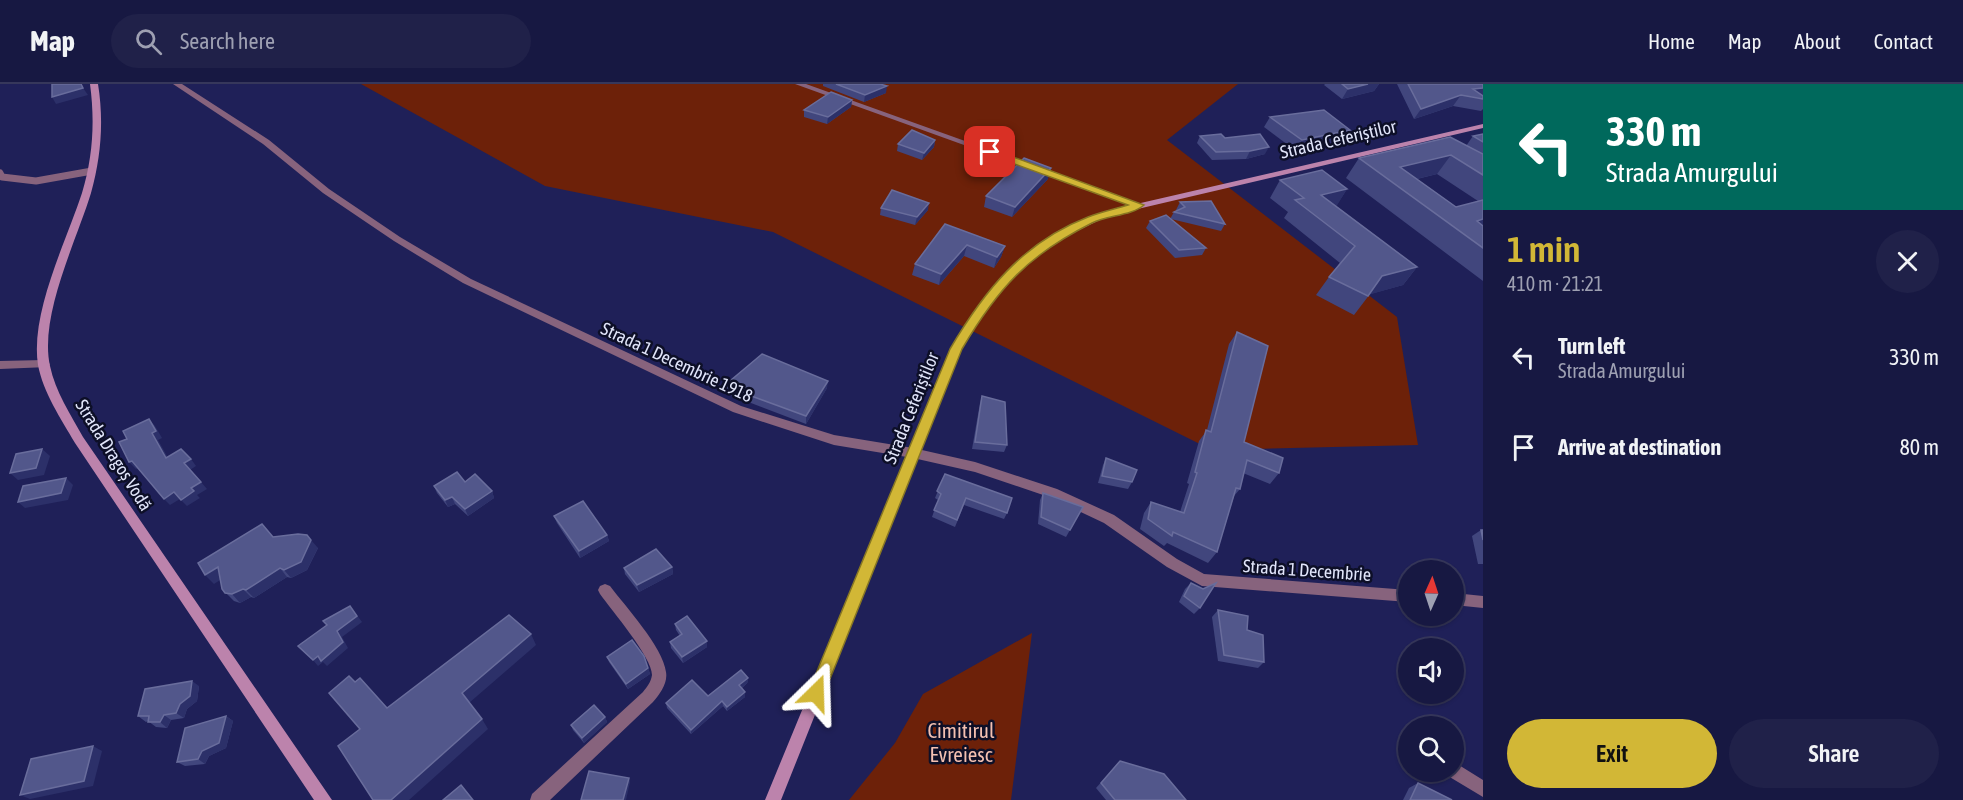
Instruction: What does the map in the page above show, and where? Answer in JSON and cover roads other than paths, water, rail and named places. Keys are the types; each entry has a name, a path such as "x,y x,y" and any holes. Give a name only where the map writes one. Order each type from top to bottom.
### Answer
{"street":[{"name":"Strada Dragoș Vodă","path":"94,84 99,118 92,171 48,311 44,335 44,364 61,408 79,440 324,800"},
{"name":"Strada 1 Decembrie 1918","path":"177,84 266,142 326,191 397,239 467,280 736,410 834,440 913,453 975,467 1077,502 1109,519 1172,563 1202,580"},
{"path":"799,84 1139,205"},
{"name":"Strada Ceferiștilor","path":"773,800 956,349 995,290 1016,268 1044,245 1091,219 1139,205 1483,126"},
{"path":"1423,140 1433,146"},
{"path":"0,365 44,364"},
{"name":"Strada 1 Decembrie","path":"1202,580 1398,595"},
{"path":"538,800 648,697 657,685 659,673 654,659 605,590"},
{"path":"1464,600 1483,602"},
{"path":"1464,777 1483,789"}],"lane":[{"path":"0,172 2,177 19,183 38,182 92,171"}],"park label":[{"name":"Cimitirul Evreiesc","path":"961,742"}]}
